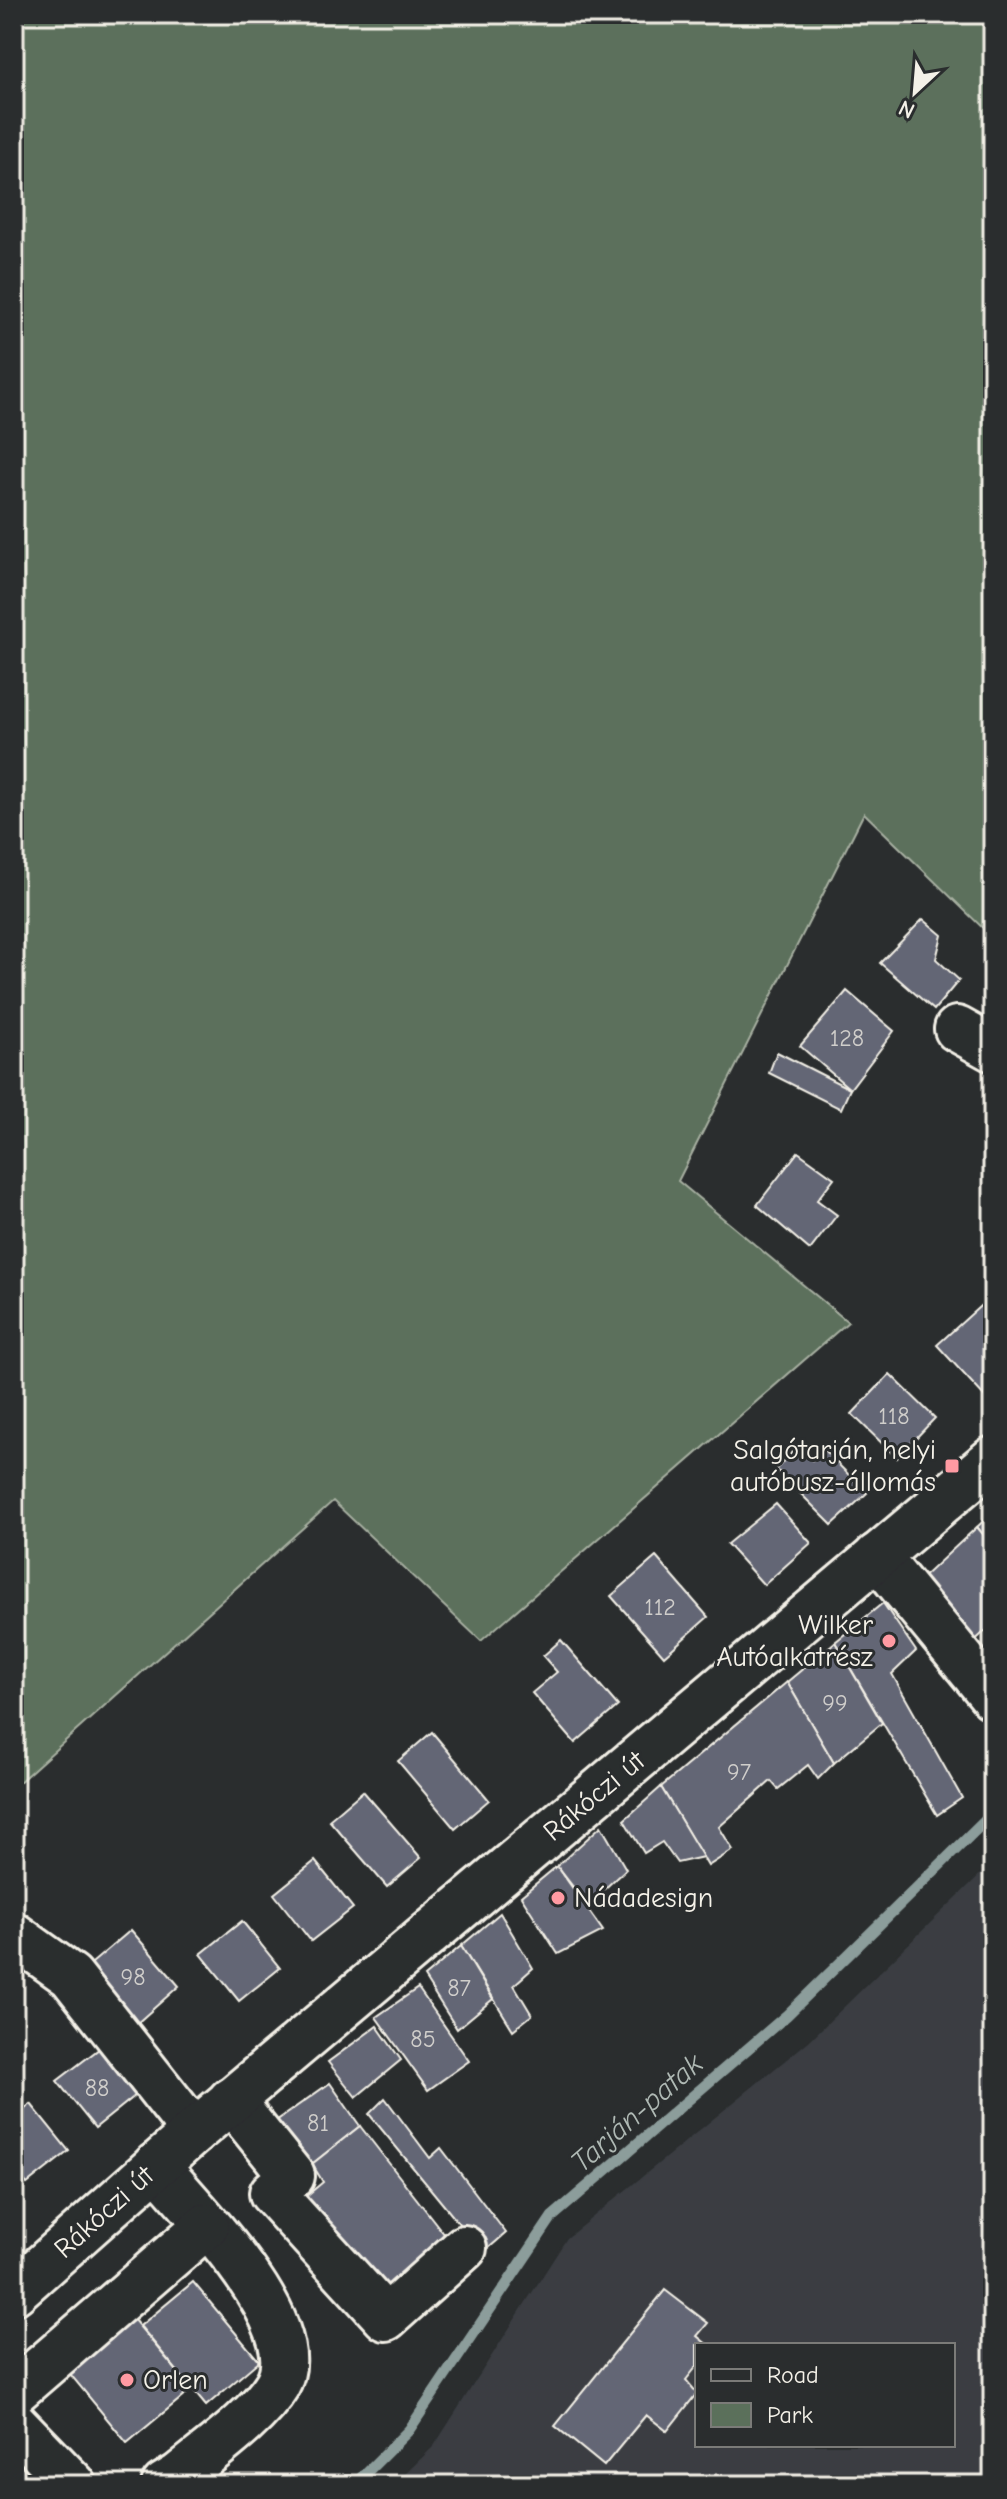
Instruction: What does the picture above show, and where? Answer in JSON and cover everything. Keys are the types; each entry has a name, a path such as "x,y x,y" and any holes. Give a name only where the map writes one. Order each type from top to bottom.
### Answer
{"main road":[{"name":"Rákóczi út","path":"14,2292 231,2100 993,1459"},
{"path":"877,1556 993,1697"},
{"path":"14,1935 71,1976 194,2132"},
{"path":"231,2100 292,2176 272,2193 386,2318 464,2248"},
{"path":"156,2165 258,2290 280,2332 283,2367 278,2383 263,2403 179,2476 164,2485"},
{"path":"14,2392 206,2226"},
{"path":"14,2423 74,2485"}],"shaded area":[{"path":"993,1862 993,2485 394,2485 434,2446 567,2238 809,2041"}],"green space":[{"path":"14,14 993,14 993,938 864,813 678,1181 848,1322 481,1641 333,1501 16,1785"}],"building":[{"path":"923,919 942,935 936,959 959,980 934,1010 880,963"},
{"path":"847,991 894,1031 850,1089 800,1046"},
{"path":"777,1052 850,1089 841,1109 769,1073"},
{"path":"798,1152 834,1178 817,1200 837,1215 810,1250 757,1205"},
{"path":"988,1299 993,1305 993,1391 986,1398 937,1345"},
{"path":"890,1374 935,1418 897,1458 852,1414"},
{"path":"797,1447 812,1460 824,1450 867,1493 832,1525 776,1469"},
{"path":"776,1504 811,1543 764,1585 727,1544"},
{"path":"993,1512 993,1546 977,1527"},
{"path":"977,1527 993,1546 993,1624 970,1645 919,1581"},
{"path":"656,1557 708,1617 664,1656 611,1596"},
{"path":"883,1603 916,1651 892,1674 962,1798 937,1815 835,1642"},
{"path":"561,1640 618,1706 575,1743 532,1693 557,1672 543,1656"},
{"path":"835,1642 882,1723 834,1763 787,1682"},
{"path":"787,1682 834,1763 818,1779 808,1765 778,1789 771,1781 719,1827 733,1850 708,1866 661,1787"},
{"path":"432,1732 489,1800 455,1829 398,1761"},
{"path":"661,1787 703,1857 677,1863 662,1842 644,1853 624,1820"},
{"path":"363,1791 421,1858 387,1887 329,1820"},
{"path":"601,1826 626,1869 587,1905 557,1866"},
{"path":"315,1861 353,1908 311,1941 274,1894"},
{"path":"557,1866 603,1931 558,1954 521,1896"},
{"path":"500,1913 533,1968 514,1985 532,2015 513,2030 461,1946"},
{"path":"242,1921 280,1968 239,2001 201,1954"},
{"path":"131,1930 179,1986 135,2025 86,1968"},
{"path":"461,1946 493,1999 457,2029 424,1977"},
{"path":"418,1988 469,2061 428,2090 376,2017"},
{"path":"377,2026 401,2060 356,2097 328,2062"},
{"path":"99,2049 136,2095 95,2128 57,2081"},
{"path":"330,2083 360,2126 312,2164 276,2121"},
{"path":"385,2098 430,2158 441,2148 506,2233 483,2253 369,2114"},
{"path":"31,2104 69,2151 27,2184 14,2167 14,2118"},
{"path":"360,2126 448,2239 380,2296 299,2202 323,2182 312,2164"},
{"path":"193,2282 259,2361 206,2406 140,2326"},
{"path":"665,2290 708,2323 697,2336 706,2343 695,2343 695,2369 686,2380 695,2391 695,2396 667,2431 646,2415 604,2466 555,2426"},
{"path":"129,2314 192,2389 127,2443 65,2368"}],"waterway":[{"name":"Tarján-patak","path":"354,2485 409,2430 552,2217 787,2015 993,1813"}],"place":[{"name":"Salgótarján, helyi autóbusz-állomás","path":"952,1466"},
{"name":"Wilker Autóalkatrész","path":"889,1641"},
{"name":"Nádadesign","path":"558,1898"},
{"name":"Orlen","path":"127,2380"}]}
